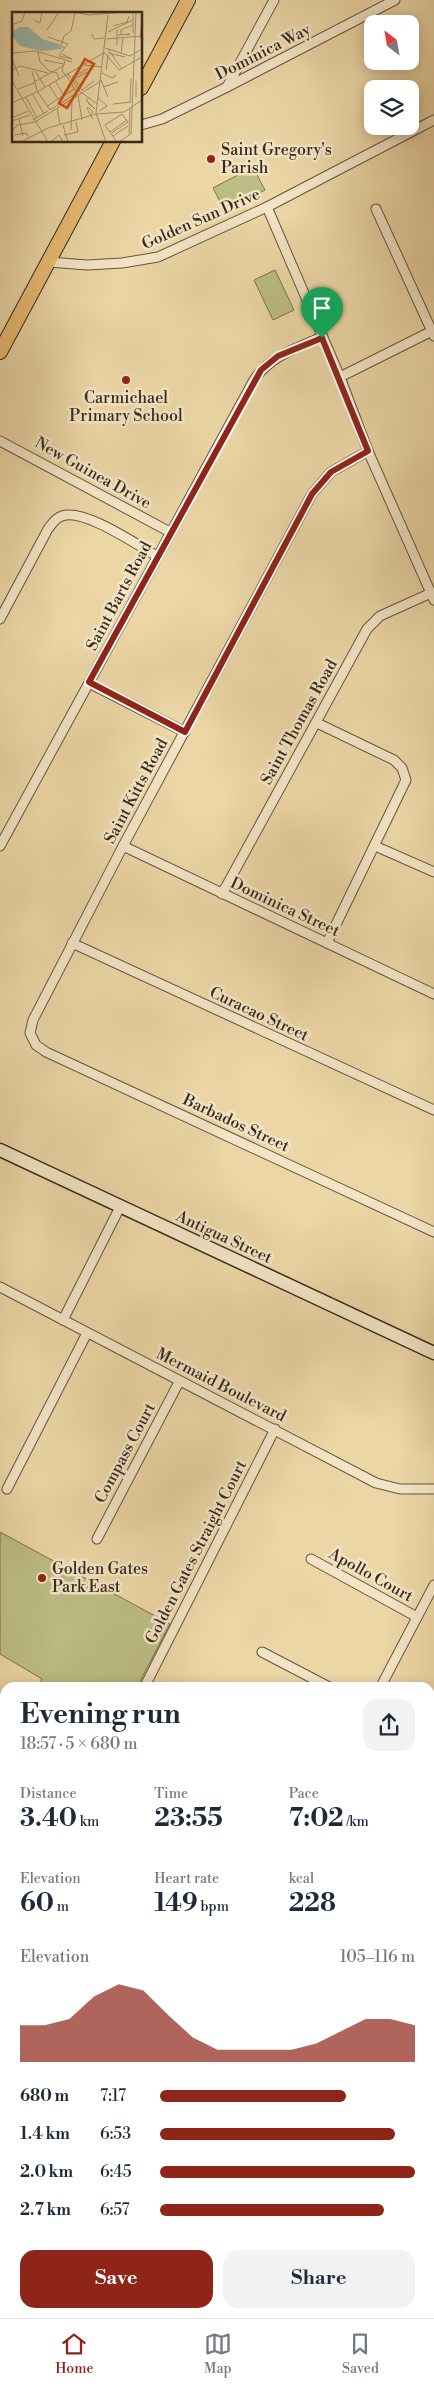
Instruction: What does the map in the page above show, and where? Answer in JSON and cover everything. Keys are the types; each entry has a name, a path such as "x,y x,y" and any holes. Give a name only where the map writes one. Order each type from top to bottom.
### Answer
{"main road":[{"path":"142,86 188,0"},
{"path":"0,352 112,142"}],"street":[{"path":"227,88 274,0"},
{"name":"Dominica Way","path":"142,125 162,119 227,88 395,0"},
{"name":"Golden Sun Drive","path":"49,262 122,263 158,257 267,207 434,120"},
{"path":"267,207 340,377 368,451 432,597"},
{"path":"340,377 433,332 376,209"},
{"name":"Saint Barts Road","path":"0,846 170,532 261,370 278,356 322,338"},
{"name":"New Guinea Drive","path":"0,441 170,532"},
{"name":"Saint Kitts Road","path":"30,1036 32,1020 72,943 312,494 331,472 368,451"},
{"path":"0,619 48,529 54,520 62,516 83,516 157,556"},
{"name":"Saint Thomas Road","path":"222,894 372,622 380,616 432,597"},
{"path":"89,682 185,732"},
{"path":"317,722 394,760 404,771 404,785 327,943"},
{"name":"Dominica Street","path":"123,846 434,994"},
{"path":"375,846 434,872"},
{"name":"Curacao Street","path":"72,943 433,1107"},
{"name":"Barbados Street","path":"30,1036 36,1045 46,1052 434,1232"},
{"name":"Antigua Street","path":"0,1150 434,1353"},
{"path":"63,1320 120,1207"},
{"name":"Mermaid Boulevard","path":"0,1287 179,1382 275,1429 384,1487 434,1489"},
{"path":"7,1489 87,1334"},
{"name":"Compass Court","path":"97,1539 179,1382"},
{"name":"Golden Gates Straight Court","path":"147,1682 275,1429"},
{"name":"Apollo Court","path":"311,1559 417,1617"},
{"path":"383,1682 434,1584"},
{"path":"262,1652 320,1682"}],"green space":[{"path":"253,167 265,190 225,211 213,188"},
{"path":"275,270 294,310 273,320 254,280"},
{"name":"Golden Gates Park East","path":"0,1532 170,1624 140,1682 40,1682 42,1679 0,1654"}],"place":[{"name":"Saint Gregory's Parish","path":"211,159"},
{"name":"Carmichael Primary School","path":"126,380"},
{"name":"Golden Gates Park East","path":"42,1578"}],"route":[{"path":"322,338 340,377 368,451 327,475 312,494 185,732 89,682 254,380 261,370 278,356 322,338"}]}
